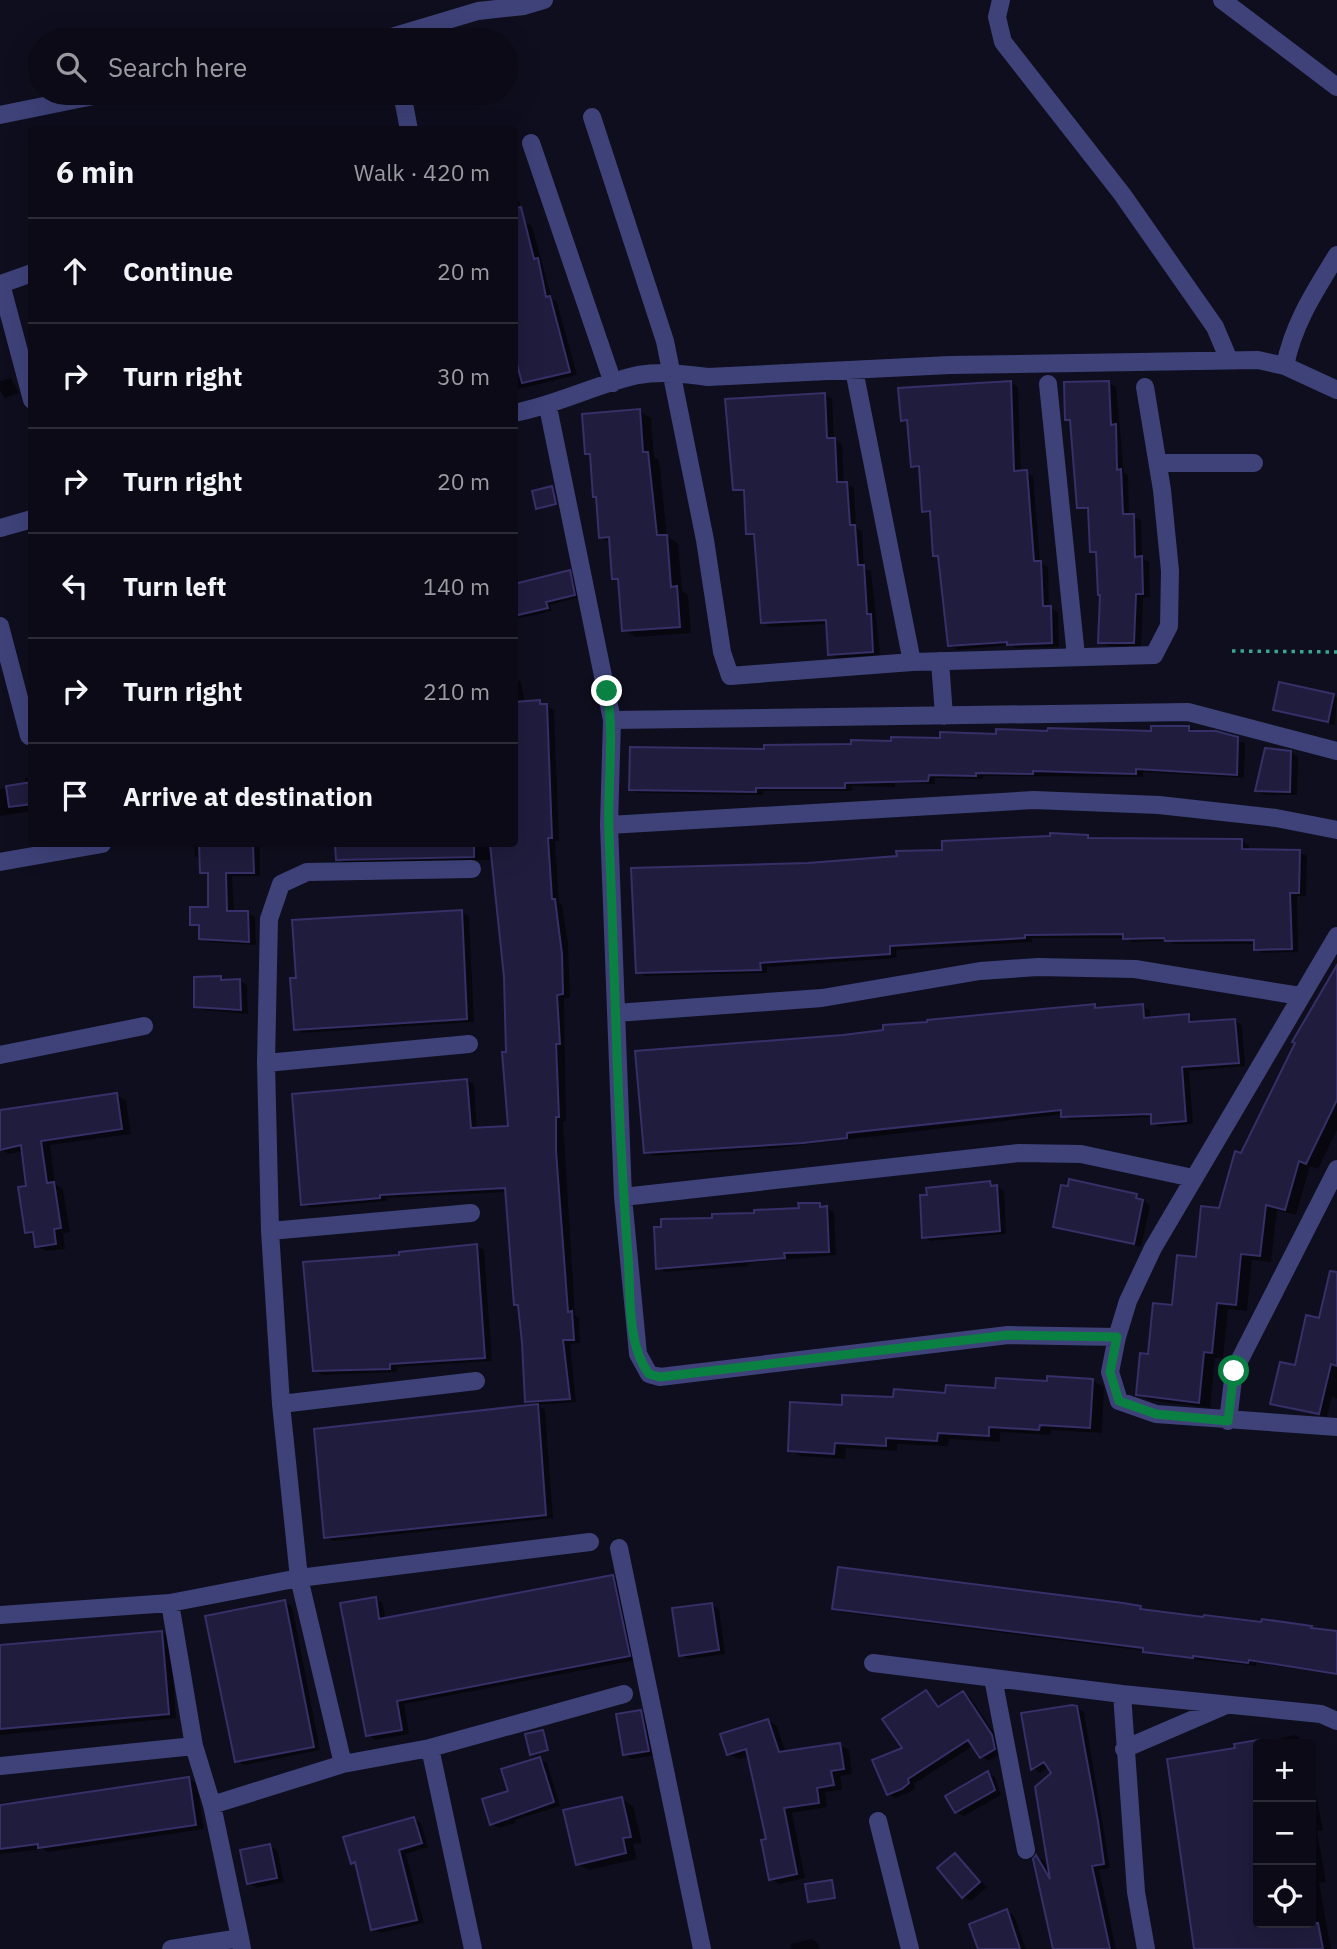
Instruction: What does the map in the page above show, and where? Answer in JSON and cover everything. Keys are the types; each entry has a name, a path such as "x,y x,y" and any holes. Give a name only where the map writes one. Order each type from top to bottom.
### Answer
{"street":[{"path":"425,28 478,11 524,6 544,0"},
{"path":"1001,0 998,17 1003,42 1122,194 1215,327 1229,360"},
{"path":"1222,0 1337,87"},
{"path":"0,115 49,105"},
{"path":"404,105 408,126"},
{"path":"592,117 652,296 671,373 705,540 722,652 730,676 912,662 1154,655 1169,626 1170,571 1158,463 1145,387"},
{"path":"531,143 613,383"},
{"path":"1285,366 1290,338 1299,318 1337,255"},
{"path":"28,274 1,284 28,385"},
{"path":"518,412 548,407 639,375 671,373 708,377 950,365 1258,360 1285,366 1337,390"},
{"path":"854,370 912,662"},
{"path":"1048,384 1076,656"},
{"path":"548,407 612,720 609,825 623,1197 638,1354 649,1374 660,1377 1008,1335 1117,1337"},
{"path":"1158,463 1254,463"},
{"path":"0,528 28,520"},
{"path":"0,626 28,732"},
{"path":"940,661 944,716"},
{"path":"612,720 1188,712 1337,751"},
{"path":"609,825 1034,800 1159,805 1276,818 1337,830"},
{"path":"0,862 85,847"},
{"path":"343,1764 299,1578 281,1404 270,1231 265,1063 269,919 281,884 307,872 472,869"},
{"path":"1337,936 1153,1248 1128,1301 1110,1372 1119,1401 1156,1414 1337,1427"},
{"path":"616,1013 822,998 980,971 1038,967 1135,970 1300,996"},
{"path":"0,1055 144,1026"},
{"path":"265,1063 469,1044"},
{"path":"623,1197 1019,1153 1081,1154 1193,1178"},
{"path":"1228,1421 1234,1371 1337,1169"},
{"path":"270,1231 471,1213"},
{"path":"281,1404 476,1381"},
{"path":"0,1615 170,1603 299,1578 590,1542"},
{"path":"619,1548 702,1949"},
{"path":"170,1603 194,1746 212,1805 241,1944 171,1949"},
{"path":"873,1662 1122,1694 1321,1714 1337,1721"},
{"path":"993,1678 1026,1850"},
{"path":"212,1805 343,1764 430,1748 624,1694"},
{"path":"1122,1694 1136,1892 1146,1949"},
{"path":"1124,1749 1226,1704"},
{"path":"0,1766 194,1746"},
{"path":"430,1748 473,1949"},
{"path":"878,1821 910,1949"}],"path":[{"path":"1233,651 1337,652"}],"building":[{"path":"518,207 521,207 534,259 538,258 546,297 550,296 570,372 522,383 518,368"},
{"path":"1011,381 1014,471 1027,470 1034,561 1041,561 1043,606 1051,606 1052,643 1007,645 1007,642 948,646 938,556 933,556 930,511 922,512 919,466 911,467 907,420 901,421 898,388"},
{"path":"1109,381 1111,425 1116,424 1117,470 1121,469 1123,514 1134,514 1135,557 1142,556 1143,594 1136,594 1134,643 1098,643 1100,595 1096,552 1090,552 1088,508 1077,508 1070,420 1065,420 1064,382"},
{"path":"825,393 827,438 835,438 837,482 847,482 850,525 855,525 858,565 864,565 873,652 828,655 826,620 761,623 754,534 746,534 744,490 733,490 725,399"},
{"path":"640,409 643,452 648,452 657,535 667,535 671,587 677,586 680,627 622,631 618,579 612,579 609,537 599,538 596,497 593,497 590,454 585,454 582,414"},
{"path":"552,486 556,504 536,509 532,491"},
{"path":"570,570 575,595 546,602 548,608 518,615 518,583"},
{"path":"1279,682 1334,694 1328,722 1273,710"},
{"path":"540,700 540,704 547,704 552,838 548,838 552,899 555,899 562,954 563,994 557,995 560,1044 556,1044 559,1117 556,1117 556,1151 568,1312 572,1311 574,1340 563,1340 570,1399 525,1402 522,1343 518,1305 514,1305 505,1188 380,1195 380,1198 301,1205 292,1094 467,1079 471,1128 508,1126 502,1052 506,1052 504,977 490,847 518,847 518,702"},
{"path":"1151,726 1189,726 1189,731 1216,731 1238,737 1237,775 1136,769 1136,774 1033,771 1033,774 929,775 928,781 845,783 845,788 756,788 756,792 629,790 630,747 764,749 764,745 851,744 851,740 891,741 891,737 940,738 940,732 996,734 996,729 1047,731 1048,728 1151,731"},
{"path":"1265,748 1291,751 1290,792 1255,791"},
{"path":"28,783 28,805 9,807 6,786"},
{"path":"1050,833 1088,835 1088,838 1242,839 1242,849 1300,850 1299,893 1290,893 1292,949 1254,950 1254,940 1165,941 1164,938 1123,939 1123,934 1025,935 1025,938 890,946 890,954 760,963 761,970 636,973 631,868 808,863 897,856 896,851 942,850 942,841 1050,836"},
{"path":"199,847 253,847 254,873 226,873 227,911 248,911 249,942 199,939 199,925 190,925 190,907 208,907 208,873 200,873"},
{"path":"335,847 474,847 474,857 336,860"},
{"path":"462,910 467,1019 294,1030 290,978 296,978 292,920"},
{"path":"1337,965 1337,1100 1306,1164 1299,1161 1285,1210 1266,1205 1260,1256 1241,1254 1236,1305 1217,1303 1212,1353 1204,1352 1199,1403 1136,1395 1140,1353 1148,1354 1153,1303 1172,1305 1177,1255 1196,1257 1201,1206 1219,1208 1235,1151 1241,1153 1295,1043 1292,1042"},
{"path":"221,976 221,980 240,979 241,1010 194,1007 194,977"},
{"path":"1095,1004 1095,1008 1143,1004 1144,1018 1189,1014 1189,1022 1235,1019 1239,1063 1182,1067 1186,1121 1151,1124 1151,1114 1061,1117 1061,1110 847,1133 847,1138 803,1143 644,1153 635,1051 843,1035 883,1030 883,1025"},
{"path":"117,1093 122,1129 41,1141 47,1183 54,1182 61,1228 54,1229 56,1244 35,1247 33,1232 25,1233 18,1187 26,1186 21,1145 0,1150 0,1110"},
{"path":"1069,1179 1137,1194 1136,1198 1143,1200 1134,1244 1053,1227 1061,1185 1068,1186"},
{"path":"990,1181 991,1186 997,1185 1000,1231 922,1238 920,1195 927,1195 926,1188"},
{"path":"798,1203 820,1203 820,1207 827,1206 829,1252 784,1253 785,1258 656,1269 654,1227 661,1227 661,1219 712,1218 712,1214 799,1208"},
{"path":"477,1244 485,1358 390,1364 390,1369 313,1371 303,1262 399,1255 399,1252"},
{"path":"1330,1271 1337,1272 1337,1366 1331,1364 1319,1414 1270,1404 1280,1362 1295,1365 1306,1315 1319,1318"},
{"path":"1047,1376 1093,1379 1090,1428 1040,1425 1039,1430 989,1427 989,1436 938,1433 937,1441 886,1438 886,1446 835,1443 834,1454 788,1451 790,1402 842,1405 842,1395 893,1397 894,1389 945,1393 946,1385 995,1388 996,1378 1047,1381"},
{"path":"538,1404 546,1515 324,1538 314,1429"},
{"path":"838,1567 1123,1603 1141,1606 1140,1609 1261,1622 1262,1619 1337,1631 1337,1674 1249,1660 1248,1663 1143,1652 1143,1648 832,1609"},
{"path":"613,1575 630,1656 397,1701 402,1730 366,1736 340,1603 376,1597 379,1619"},
{"path":"285,1600 314,1747 235,1762 205,1616"},
{"path":"712,1603 719,1650 679,1656 672,1608"},
{"path":"162,1631 169,1714 0,1729 0,1645"},
{"path":"926,1690 938,1707 963,1691 992,1735 995,1749 980,1758 968,1740 908,1779 909,1783 902,1789 887,1795 872,1760 902,1748 882,1719"},
{"path":"1077,1706 1098,1821 1104,1864 1092,1866 1110,1949 1053,1949 1033,1859 1036,1855 1050,1879 1035,1787 1051,1773 1044,1762 1031,1770 1021,1713"},
{"path":"641,1710 649,1751 623,1755 616,1714"},
{"path":"768,1719 779,1752 840,1743 844,1769 831,1771 834,1785 817,1788 819,1803 784,1808 797,1874 769,1880 761,1840 766,1839 746,1749 727,1755 720,1734"},
{"path":"543,1730 548,1750 530,1755 525,1734"},
{"path":"1253,1741 1253,1928 1316,1928 1318,1923 1323,1949 1194,1949 1167,1759 1235,1748 1234,1744"},
{"path":"540,1757 554,1802 490,1825 482,1799 508,1791 501,1769"},
{"path":"988,1771 995,1790 955,1813 945,1796"},
{"path":"189,1777 196,1825 38,1848 38,1844 0,1849 0,1805"},
{"path":"622,1797 631,1837 623,1838 626,1853 576,1865 563,1810"},
{"path":"414,1817 422,1843 399,1850 417,1920 371,1930 355,1862 351,1864 343,1837"},
{"path":"270,1844 277,1878 247,1884 240,1850"},
{"path":"955,1853 980,1882 962,1898 937,1868"},
{"path":"832,1880 835,1898 808,1902 805,1884"},
{"path":"1007,1909 1020,1949 978,1949 969,1924"}],"route":[{"path":"607,691 612,720 609,825 623,1197 634,1332 638,1354 649,1374 660,1377 1008,1335 1117,1337 1110,1372 1119,1401 1156,1414 1228,1421 1234,1371"}]}
